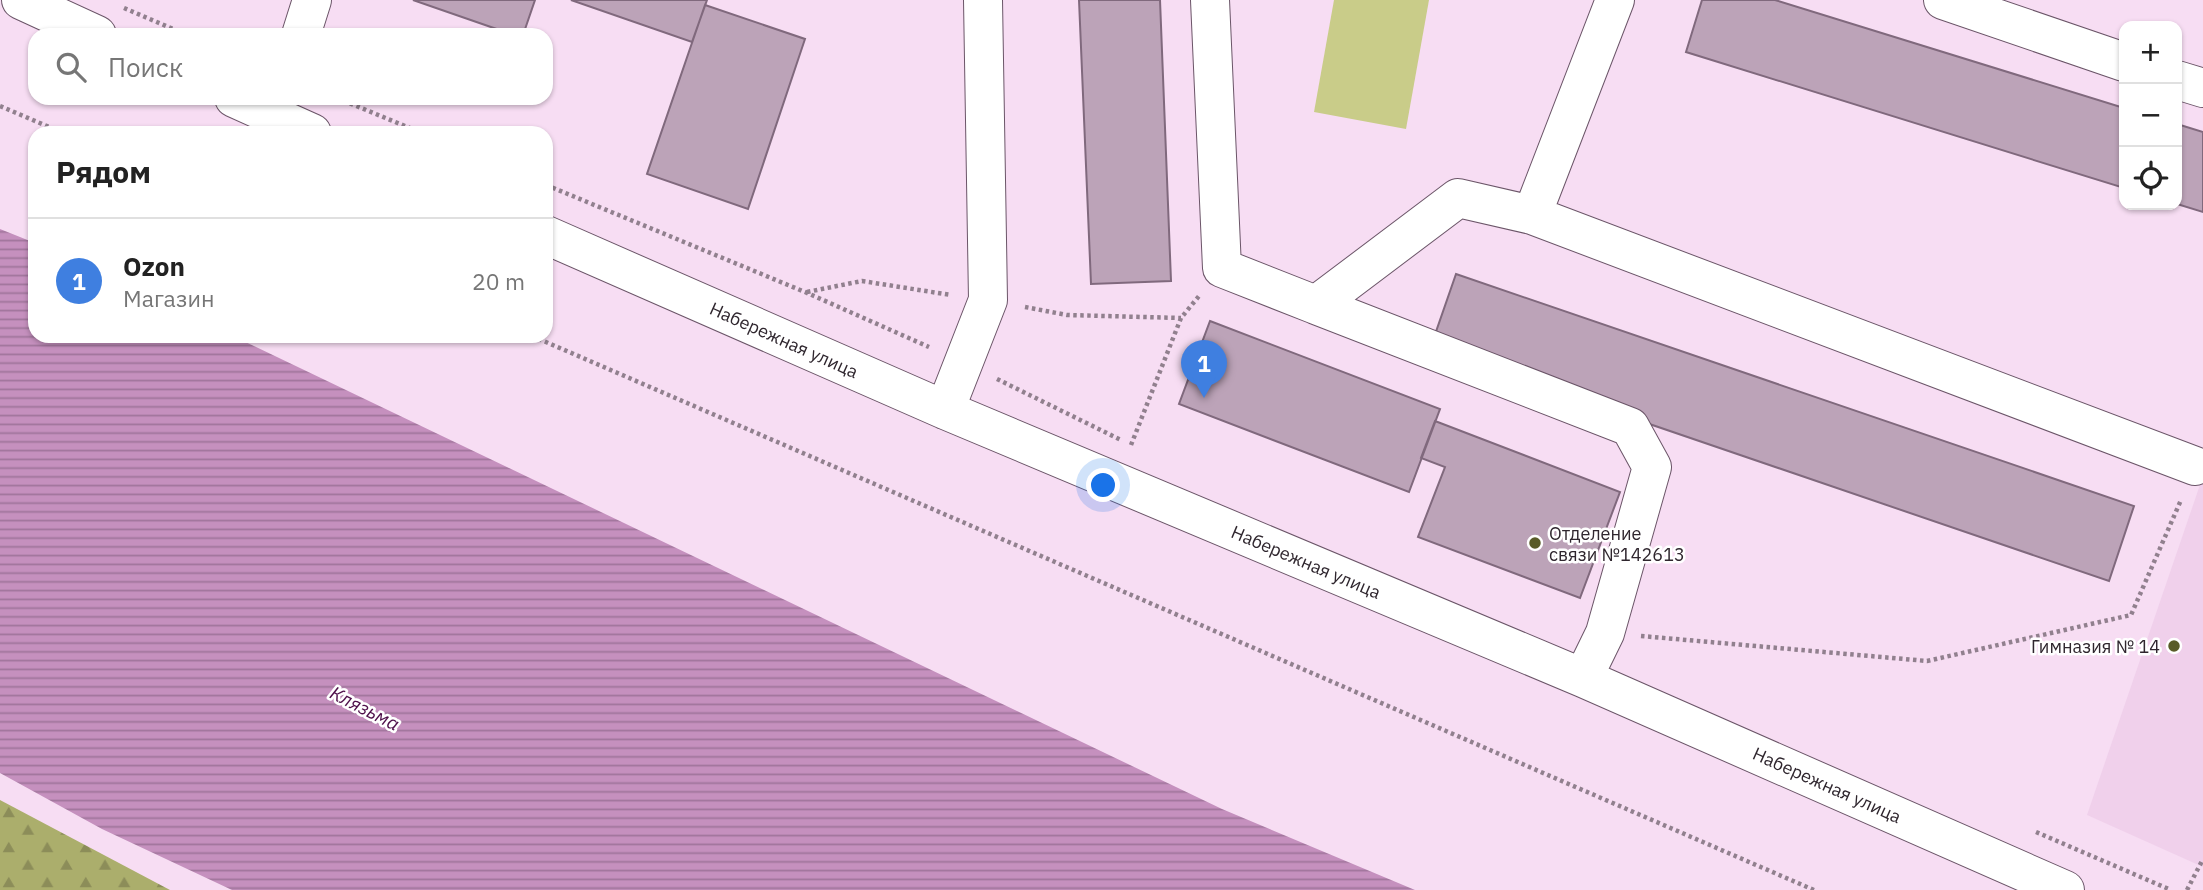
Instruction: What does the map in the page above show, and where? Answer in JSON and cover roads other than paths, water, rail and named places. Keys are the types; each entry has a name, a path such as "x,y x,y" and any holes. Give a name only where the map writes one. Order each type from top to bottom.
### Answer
{"street":[{"path":"21,0 106,20"},
{"path":"303,28 312,0"},
{"path":"945,410 988,300 983,0"},
{"path":"1210,0 1222,268 1630,427 1653,467 1605,633 1583,678"},
{"path":"1532,215 1615,0"},
{"path":"1943,0 2119,60"},
{"path":"2182,82 2203,89"},
{"path":"278,107 303,126"},
{"path":"1316,305 1458,198 1532,215 2196,466"},
{"name":"Набережная улица","path":"553,238 945,410 1583,678 2065,890"}],"water":[{"name":"Клязьма","path":"0,229 28,240 28,343 248,343 1222,809 1415,890 232,890 102,829 0,773"}],"place":[{"name":"Ozon","path":"1204,398"},
{"name":"Отделение связи №142613","path":"1535,543"},
{"name":"Гимназия № 14","path":"2174,646"}]}
